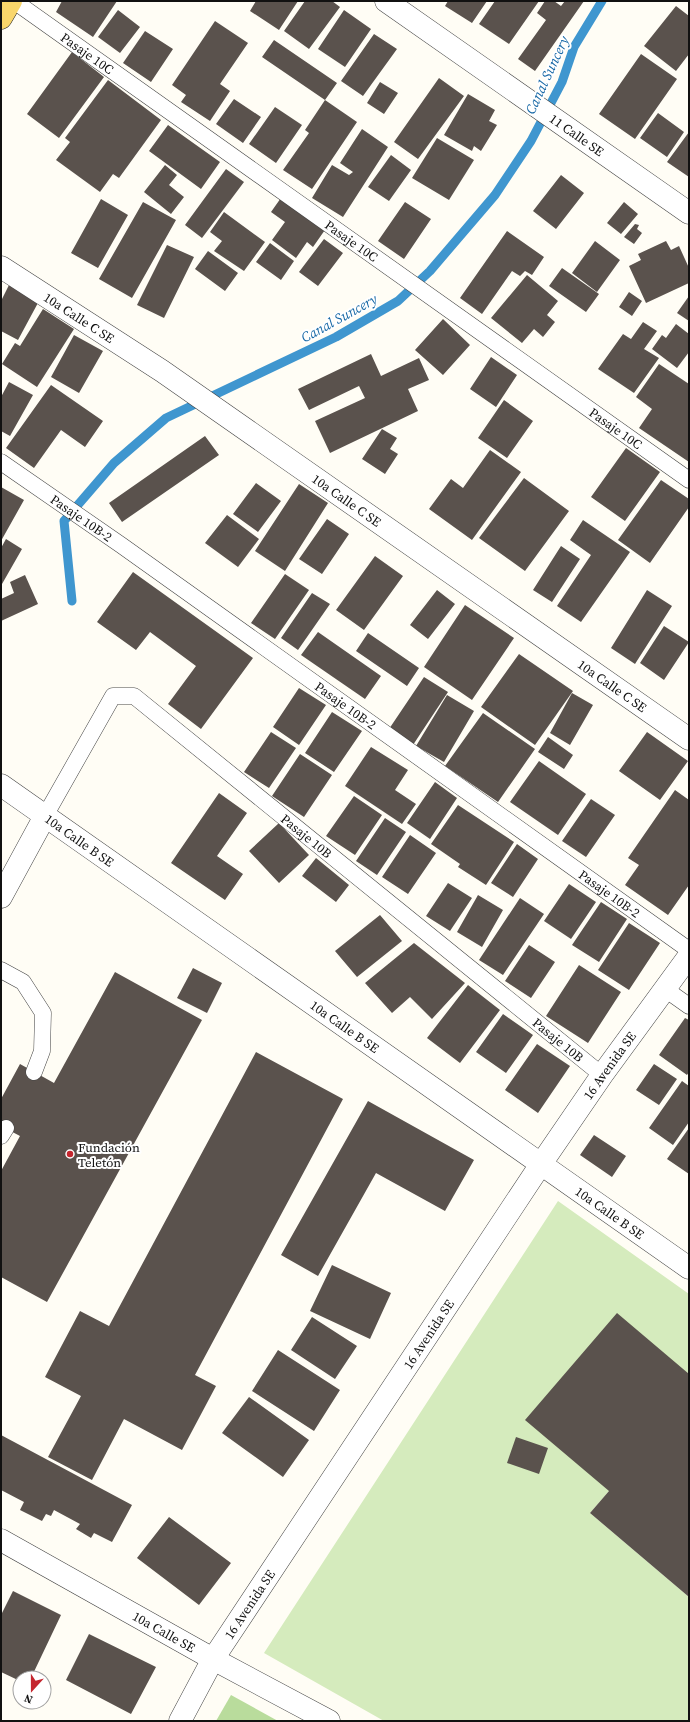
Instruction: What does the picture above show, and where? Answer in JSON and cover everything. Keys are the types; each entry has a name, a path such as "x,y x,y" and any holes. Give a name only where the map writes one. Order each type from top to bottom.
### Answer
{"main road":[{"path":"1,18 11,1"}],"street":[{"name":"11 Calle SE","path":"386,1 689,213"},
{"name":"10a Calle C SE","path":"1,267 162,371 250,431 689,740"},
{"name":"10a Calle B SE","path":"1,785 689,1268"},
{"path":"1,897 45,816"},
{"name":"16 Avenida SE","path":"180,1721 213,1659 541,1164 602,1075 689,956"},
{"name":"10a Calle SE","path":"1,1540 213,1659 329,1721"}],"lane":[{"name":"Pasaje 10C","path":"14,1 429,297 689,480"},
{"name":"Pasaje 10B-2","path":"1,462 122,545 689,950"},
{"name":"Pasaje 10B","path":"45,816 113,696 134,696 602,1075"},
{"path":"1,970 22,982 44,1013 42,1051 34,1072"},
{"path":"665,989 689,1006"}],"green space":[{"path":"558,1201 689,1294 689,1374 609,1491 590,1513 689,1597 689,1721 384,1721 264,1653"},
{"path":"231,1695 278,1721 216,1721"}],"building":[{"path":"62,1 117,1 93,37 56,12"},
{"path":"256,1 298,1 279,30 250,11"},
{"path":"305,1 332,1 340,7 309,49 284,31"},
{"path":"448,1 487,1 472,23 445,6"},
{"path":"495,1 539,1 509,44 479,24"},
{"path":"545,1 554,1 561,6 565,1 584,1 535,71 518,59 546,20 537,13"},
{"path":"676,6 689,16 689,54 676,71 644,46"},
{"path":"118,10 140,27 120,53 98,37"},
{"path":"344,10 371,29 345,67 318,49"},
{"path":"215,21 248,43 220,84 230,91 210,121 181,102 186,95 172,85"},
{"path":"145,31 173,49 151,82 123,63"},
{"path":"374,34 397,49 363,96 341,81"},
{"path":"274,40 337,83 325,100 262,57"},
{"path":"72,52 104,77 59,138 27,114"},
{"path":"641,54 677,79 635,139 599,114"},
{"path":"439,78 464,96 418,159 394,142"},
{"path":"108,80 161,120 119,178 113,174 100,192 56,160 70,142 65,138"},
{"path":"380,82 398,93 384,114 367,103"},
{"path":"468,94 495,110 489,121 497,125 481,151 474,146 472,151 444,135"},
{"path":"234,99 261,117 243,143 216,124"},
{"path":"325,100 357,122 312,189 283,170 309,133 305,130"},
{"path":"275,107 302,125 276,163 249,144"},
{"path":"658,113 684,132 667,157 640,138"},
{"path":"168,125 220,162 201,189 149,151"},
{"path":"362,129 388,147 343,217 312,198 332,165 349,175 353,172 340,163"},
{"path":"689,132 689,177 667,162"},
{"path":"437,138 474,160 449,200 412,178"},
{"path":"391,155 411,170 389,201 368,187"},
{"path":"165,165 177,175 169,185 184,197 171,214 144,192"},
{"path":"226,169 244,182 202,238 185,225"},
{"path":"561,175 584,193 556,229 533,211"},
{"path":"283,195 327,227 313,247 307,242 296,258 272,240 285,222 271,212"},
{"path":"101,199 128,215 98,268 71,253"},
{"path":"143,202 176,220 132,298 99,279"},
{"path":"405,202 431,219 404,259 378,241"},
{"path":"624,202 638,214 621,234 607,223"},
{"path":"224,212 265,242 244,271 214,251 222,241 210,232"},
{"path":"635,224 639,225 637,229 642,233 634,244 624,237"},
{"path":"507,231 544,257 532,275 525,271 520,276 512,271 482,314 460,298"},
{"path":"324,239 343,253 318,286 299,272"},
{"path":"595,241 620,260 597,292 572,273"},
{"path":"666,241 671,250 679,246 689,268 689,283 646,303 629,266 641,260 638,254"},
{"path":"270,243 294,261 281,280 256,262"},
{"path":"167,245 194,257 164,318 137,305"},
{"path":"208,251 238,273 225,291 195,269"},
{"path":"562,268 599,294 586,312 549,286"},
{"path":"527,275 558,301 547,315 555,322 543,337 534,329 522,343 491,318"},
{"path":"9,285 39,301 18,340 1,331 1,301"},
{"path":"629,292 642,301 632,316 619,307"},
{"path":"689,296 689,321 677,313"},
{"path":"43,309 74,329 37,387 2,364 15,343 20,346"},
{"path":"443,319 470,345 443,375 415,350"},
{"path":"643,322 657,331 644,349 659,358 634,393 598,369 623,334 631,339"},
{"path":"676,324 689,334 689,352 677,368 652,349 662,335 666,338"},
{"path":"74,335 103,351 79,393 51,377"},
{"path":"371,354 381,376 419,358 429,380 408,389 418,411 330,453 315,421 365,398 359,386 309,410 298,389"},
{"path":"491,357 517,375 496,407 470,389"},
{"path":"659,364 689,384 689,462 639,428 652,409 636,397"},
{"path":"9,382 33,395 10,436 1,431 1,397"},
{"path":"51,385 103,421 85,447 61,430 34,468 6,448"},
{"path":"504,400 533,421 507,458 478,438"},
{"path":"382,429 397,438 390,449 398,454 385,474 362,459"},
{"path":"205,436 219,455 122,522 109,503"},
{"path":"626,448 660,472 625,521 591,497"},
{"path":"490,450 521,472 472,540 429,509 451,479 463,488"},
{"path":"524,478 569,511 525,571 479,538"},
{"path":"661,480 689,499 689,507 650,563 618,540"},
{"path":"256,483 281,501 258,532 233,514"},
{"path":"299,484 328,503 285,571 255,551"},
{"path":"1,487 24,500 1,541"},
{"path":"227,515 259,539 238,567 205,543"},
{"path":"327,519 349,534 322,574 299,559"},
{"path":"583,520 630,552 581,622 557,606 591,555 570,540"},
{"path":"6,539 22,549 2,584 1,548"},
{"path":"561,546 580,559 552,602 533,590"},
{"path":"375,556 403,576 364,630 336,610"},
{"path":"133,572 253,658 201,729 168,704 196,666 150,632 136,650 97,622"},
{"path":"285,574 309,590 275,639 251,623"},
{"path":"25,575 38,604 1,621 1,599 14,593 10,582"},
{"path":"437,590 455,604 428,639 410,625"},
{"path":"647,590 672,606 635,664 611,648"},
{"path":"312,593 330,604 298,650 281,638"},
{"path":"465,605 514,638 472,700 424,667"},
{"path":"664,626 689,642 664,680 640,663"},
{"path":"318,632 381,676 365,699 301,655"},
{"path":"368,633 419,668 407,686 356,651"},
{"path":"519,654 573,691 535,745 481,707"},
{"path":"424,677 448,692 413,745 389,729"},
{"path":"299,688 326,705 299,745 273,727"},
{"path":"572,693 593,705 570,745 550,733"},
{"path":"447,695 474,711 444,762 416,746"},
{"path":"332,712 362,731 334,772 305,753"},
{"path":"483,713 535,749 498,802 445,766"},
{"path":"271,732 296,748 269,788 244,772"},
{"path":"647,732 688,761 660,800 619,771"},
{"path":"548,737 573,755 564,769 538,752"},
{"path":"371,747 408,770 395,790 416,804 402,824 345,786"},
{"path":"300,754 332,775 304,817 272,796"},
{"path":"539,761 586,794 558,835 510,802"},
{"path":"435,782 457,798 430,839 407,823"},
{"path":"675,790 689,800 689,885 668,915 625,885 639,865 628,858"},
{"path":"219,793 247,813 217,856 243,874 225,900 171,863"},
{"path":"354,796 382,815 355,855 326,836"},
{"path":"591,799 615,815 586,857 562,841"},
{"path":"458,805 514,842 486,885 458,867 460,864 431,844"},
{"path":"385,818 406,832 377,875 356,861"},
{"path":"279,823 309,855 279,883 249,851"},
{"path":"410,835 436,853 408,894 382,877"},
{"path":"517,844 538,859 513,897 491,883"},
{"path":"316,858 349,885 336,902 302,876"},
{"path":"448,883 472,898 450,931 426,916"},
{"path":"569,884 596,902 571,939 544,921"},
{"path":"478,895 503,910 482,947 457,932"},
{"path":"520,898 544,914 503,975 479,960"},
{"path":"601,902 627,919 599,962 572,945"},
{"path":"380,915 402,941 357,977 335,951"},
{"path":"629,923 660,943 629,990 598,970"},
{"path":"414,943 465,983 432,1019 410,997 392,1013 365,983"},
{"path":"529,945 555,962 531,998 505,981"},
{"path":"579,965 621,992 588,1043 546,1016"},
{"path":"193,968 222,983 207,1013 177,998"},
{"name":"Fundación Teletón","path":"115,972 202,1020 47,1302 1,1277 1,1171 20,1136 1,1126 1,1099 20,1064 54,1083"},
{"path":"468,985 500,1010 460,1063 427,1038"},
{"path":"503,1014 533,1035 506,1073 476,1052"},
{"path":"685,1018 689,1020 689,1072 687,1075 659,1055"},
{"path":"537,1044 570,1066 538,1113 505,1090"},
{"path":"256,1052 343,1099 195,1375 216,1386 182,1450 124,1419 92,1480 48,1457 81,1396 45,1377 80,1311 109,1326"},
{"path":"654,1064 677,1079 659,1105 636,1090"},
{"path":"682,1081 689,1086 689,1122 673,1145 649,1128"},
{"path":"368,1101 474,1160 445,1211 376,1173 318,1276 281,1255"},
{"path":"689,1128 689,1174 667,1159"},
{"path":"594,1135 626,1156 612,1177 580,1155"},
{"path":"332,1265 391,1293 370,1339 310,1311"},
{"path":"617,1313 689,1374 689,1597 590,1513 609,1491 525,1420"},
{"path":"312,1317 357,1346 335,1379 291,1350"},
{"path":"278,1350 340,1390 314,1431 252,1391"},
{"path":"249,1397 309,1440 283,1477 222,1433"},
{"path":"1,1435 132,1505 112,1542 94,1533 91,1538 76,1529 80,1524 54,1510 51,1516 46,1514 42,1521 20,1510 24,1502 1,1490"},
{"path":"516,1437 548,1448 539,1474 507,1463"},
{"path":"169,1517 231,1563 199,1605 137,1558"},
{"path":"13,1591 61,1615 35,1670 12,1670 12,1677 1,1672 1,1615"},
{"path":"89,1634 156,1667 131,1714 66,1680"}],"waterway":[{"name":"Canal Suncery","path":"72,601 64,521 114,463 166,418 336,337 398,301 430,271 495,195 531,141 562,82 574,47 602,1"}],"place":[{"name":"Fundación Teletón","path":"70,1154"}]}
